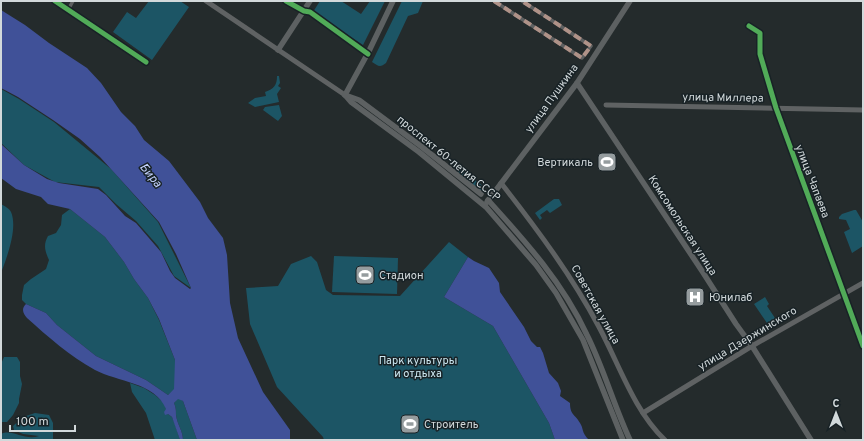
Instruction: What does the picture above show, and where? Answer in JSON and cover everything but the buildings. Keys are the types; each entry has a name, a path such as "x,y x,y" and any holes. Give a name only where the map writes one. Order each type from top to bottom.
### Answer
{"main road":[{"name":"проспект 60-летия СССР","path":"206,1 345,95 359,100 422,147 481,194 556,293 583,340 618,421 623,440"},
{"path":"278,50 310,1"},
{"path":"345,95 368,54 393,1"},
{"name":"улица Пушкина","path":"486,202 577,83 630,1"},
{"name":"Комсомольская улица","path":"577,83 752,346 811,440"},
{"name":"проспект 60-летия СССР","path":"345,95 351,102 486,202"},
{"name":"улица Миллера","path":"606,105 863,110"},
{"name":"Советская улица","path":"501,183 577,288 600,328 643,413 654,430 665,440"},
{"name":"улица Дзержинского","path":"643,413 752,346 863,283"},
{"name":"проспект 60-летия СССР","path":"618,421 630,440"}],"street":[{"path":"55,1 146,62"},
{"path":"68,10 73,1"},
{"path":"286,1 304,11 310,12 368,54"},
{"path":"494,1 582,58 591,46 522,1"},
{"name":"улица Чапаева","path":"749,26 760,34 760,54 776,108 863,346"}],"green space":[{"path":"149,1 180,1 189,7 152,60 113,32 127,12 136,18"},
{"path":"320,1 341,1 361,14 370,1 385,1 363,45 313,12"},
{"path":"402,1 423,1 418,13 408,16 386,63 382,66 377,65 372,62"},
{"path":"277,76 279,76 280,83 278,86 281,88 277,94 279,102 255,107 248,103 255,98 266,96 265,92 271,90 274,86"},
{"path":"1,89 54,122 111,169 158,222 191,288 174,276 158,246 136,221 99,187 55,182 24,165 1,143"},
{"path":"279,105 282,116 278,121 263,110 265,107"},
{"path":"447,158 484,187 481,191 457,171"},
{"path":"554,199 559,199 562,205 550,213 547,210 540,215 542,218 540,220 535,213"},
{"path":"1,204 8,208 11,212 13,226 11,242 1,273"},
{"path":"70,209 105,237 148,298 159,320 175,360 175,389 168,395 146,380 96,356 57,325 46,313 26,304 22,300 24,285 46,269 49,260 46,254 45,242 48,236 56,233 61,225 62,215"},
{"path":"856,210 863,222 863,246 852,253 844,232 850,229 846,220 839,219 839,217 842,214"},
{"name":"Парк культуры и отдыха","path":"449,242 468,257 444,297 493,326 549,423 555,440 324,440 323,437 277,387 250,324 246,288 278,286 291,264 311,256 317,262 326,290 333,295 400,296"},
{"name":"Стадион","path":"334,256 398,258 397,294 332,292"},
{"path":"765,297 769,304 767,306 777,321 769,326 754,304"},
{"path":"4,357 17,357 20,362 20,376 22,384 19,403 13,415 7,422 1,422 1,364"},
{"path":"130,383 144,388 164,403 168,414 172,417 180,440 155,440 146,413 132,392"},
{"path":"178,398 183,401 197,440 183,440 174,403"},
{"path":"35,413 49,415 53,423 53,440 1,440 1,434 9,432 28,437 39,436 23,434 14,430 13,426 23,417"}],"water":[{"name":"Бира","path":"1,10 87,68 101,83 121,112 135,126 144,140 169,161 200,202 208,218 223,238 227,255 230,303 238,338 263,392 290,430 290,440 197,440 183,401 178,399 174,403 183,437 183,440 180,440 172,417 168,414 165,415 164,412 166,409 161,400 153,393 145,388 104,374 86,365 60,346 27,318 23,309 26,304 46,313 57,325 96,356 146,380 168,395 174,389 175,360 159,319 148,298 124,262 105,237 70,209 48,204 41,197 16,189 1,178 1,144 24,165 47,179 59,183 98,189 106,195 125,216 136,223 161,252 175,278 190,289 191,288 176,254 159,222 100,157 80,139 53,120 18,97 1,88"},
{"path":"468,257 489,268 499,283 500,292 524,327 531,341 537,347 540,347 549,373 558,383 561,391 560,396 570,403 572,412 589,440 555,440 549,423 493,326 444,297"}],"marked path":[{"path":"494,1 582,58 591,46 522,1"}],"cycle path":[{"path":"55,1 146,62"},
{"path":"286,1 304,11 310,12 368,54"},
{"path":"749,26 760,33 760,54 776,108 863,346"}],"place":[{"name":"Вертикаль","path":"607,162"},
{"name":"Стадион","path":"365,275"},
{"name":"Юнилаб","path":"695,297"},
{"name":"Строитель","path":"410,424"}]}
